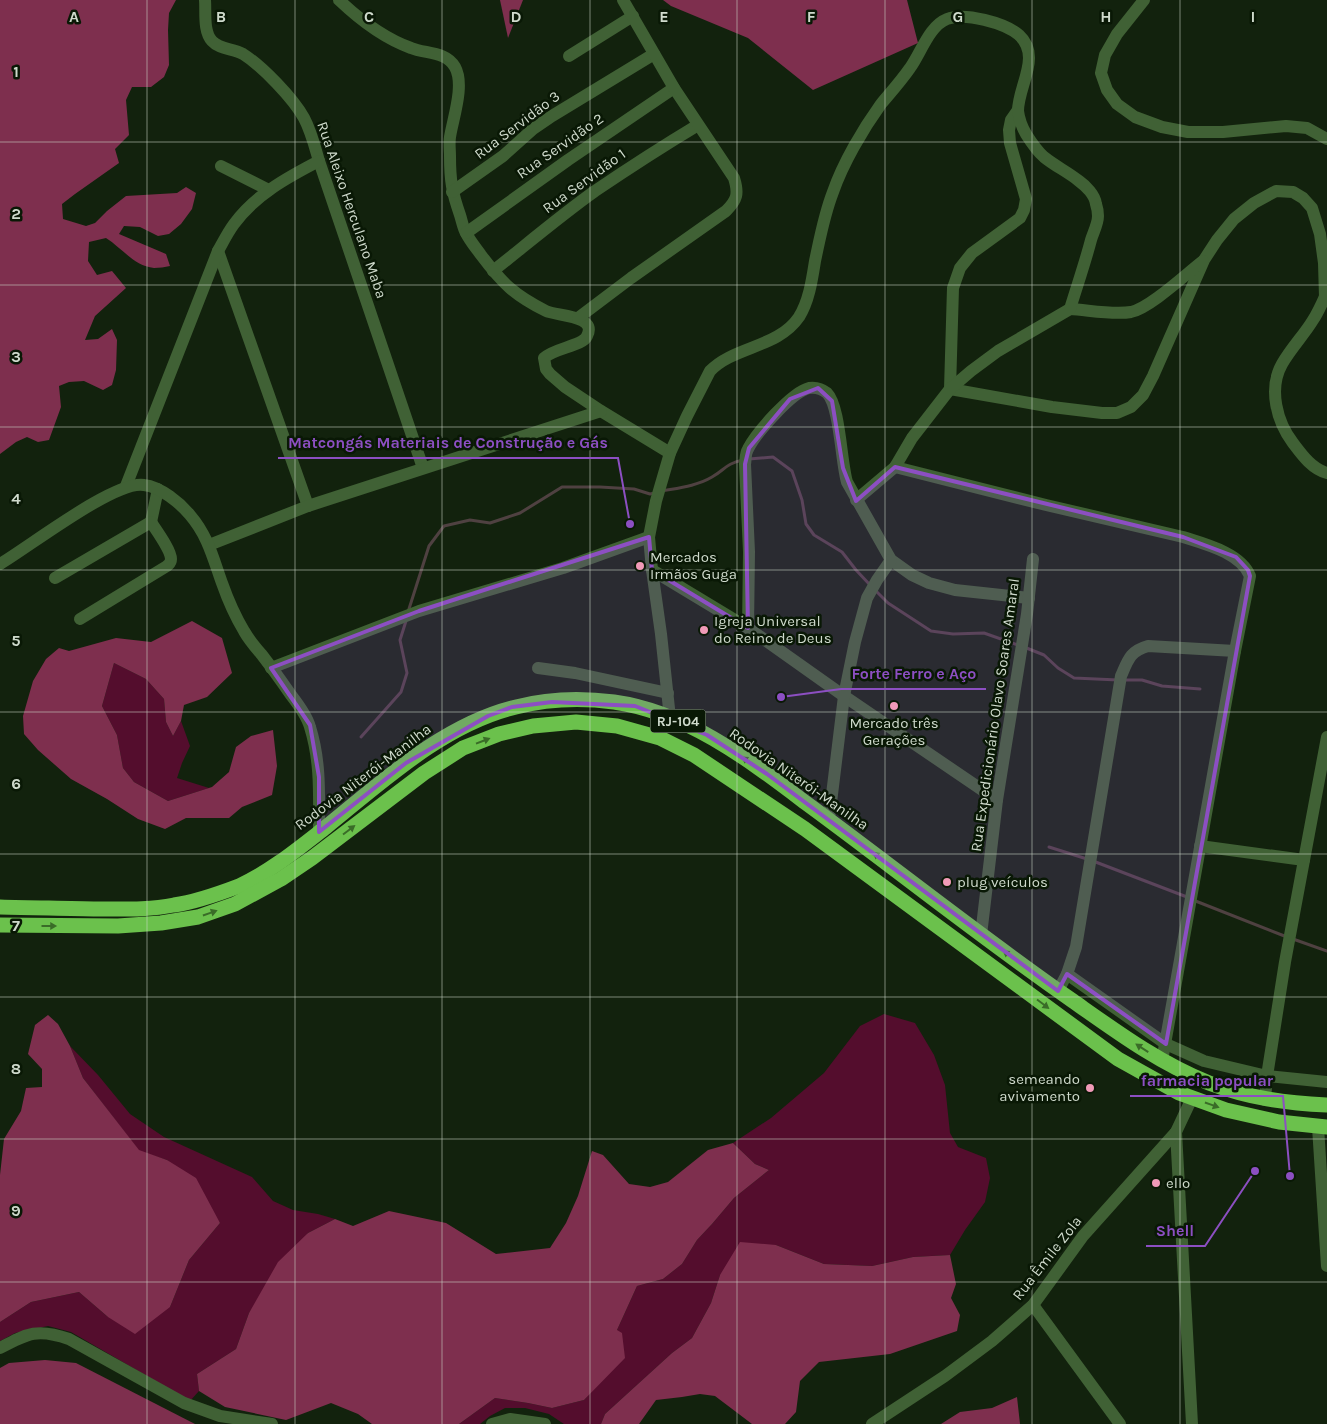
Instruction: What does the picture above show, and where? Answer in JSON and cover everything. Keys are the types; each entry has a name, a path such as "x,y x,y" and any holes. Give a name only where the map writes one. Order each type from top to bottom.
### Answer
{"highway":[{"name":"Rodovia Niterói-Manilha","path":"0,907 141,909 175,905 216,895 244,884 268,869 319,832 406,763 435,743 469,724 512,707 575,700 614,702 635,706 670,718 707,735 767,774 1058,991 1162,1061 1210,1083 1265,1100 1327,1105"},
{"name":"RJ-104","path":"0,925 118,926 161,923 198,917 235,904 281,879 312,858 424,773 463,748 499,734 533,726 576,722 617,726 660,738 694,755 805,829 1118,1059 1179,1093 1226,1110 1279,1122 1323,1127"}],"street":[{"name":"Rua Aleixo Herculano Maba","path":"206,0 206,31 211,40 217,45 242,53 249,58 287,95 304,118 314,142 423,468"},
{"path":"339,0 354,14 384,36 412,49 447,58 454,65 458,74 458,85 450,137 450,178 452,192 466,233 493,271 513,292 549,312 584,321 588,328 588,335 585,340 544,358 546,368 556,380 601,412 670,453"},
{"path":"578,318 726,211 733,204 737,195 734,178 674,88 623,0"},
{"path":"1144,0 1117,34 1105,55 1101,73 1107,90 1117,104 1135,116 1162,127 1188,132 1223,132 1286,126 1307,128 1327,139"},
{"path":"568,56 633,16"},
{"path":"670,718 649,537 660,483 670,453 710,371 730,357 771,340 786,330 798,318 807,300 823,225 833,191 854,147 880,106 910,69 932,31 949,18 966,17 1002,24 1020,35 1027,47 1030,64 1018,110 1011,120 1008,130 1026,199 1020,218 972,253 960,268 953,288 950,389"},
{"name":"Rua Servidão 3","path":"452,192 498,160 533,129 552,116 654,54"},
{"name":"Rua Servidão 2","path":"466,233 568,160 674,88"},
{"path":"1018,110 1021,125 1043,157 1079,180 1089,189 1096,201 1098,218 1070,308"},
{"name":"Rua Servidão 1","path":"493,271 595,191 698,125"},
{"path":"126,486 218,251 234,224 269,190 319,161"},
{"path":"221,166 269,190"},
{"path":"950,389 1052,407 1102,413 1117,413 1131,407 1143,395 1153,376 1204,260 1217,240 1234,219 1254,203 1276,191 1293,192 1303,198 1312,208 1320,234 1326,294 1314,319 1281,365 1276,384 1275,403 1287,434 1306,460 1322,472 1327,473"},
{"path":"218,251 308,506"},
{"path":"856,500 895,466 912,438 950,389 998,351 1070,308 1116,312 1129,312 1139,309 1204,260"},
{"path":"748,628 749,552 746,459 748,448 790,399 809,388 818,388 826,393 832,401 836,414 843,468 847,482 892,560 912,575 929,583 955,590 1029,598"},
{"path":"210,545 308,506 601,412"},
{"path":"895,466 1203,543 1236,558 1244,564 1250,576 1162,1061"},
{"path":"0,564 55,527 126,486 144,484 158,489 179,503 192,517 210,545 232,610 245,634 298,704 310,725 319,777 319,832"},
{"path":"80,619 152,576 170,563 169,552 151,522 158,489"},
{"path":"56,578 151,522"},
{"path":"271,668 420,611 563,568 649,537"},
{"name":"Rua Expedicionário Olavo Soares Amaral","path":"981,935 997,800 1029,598 1033,559"},
{"path":"829,819 844,696 854,642 867,598 877,580 892,560"},
{"path":"652,570 748,628 997,800"},
{"path":"1058,991 1067,974 1076,947 1120,681 1129,658 1138,649 1148,646 1235,651"},
{"path":"538,668 575,673 668,693"},
{"path":"1265,1100 1285,962 1327,737"},
{"path":"1200,846 1304,860"},
{"path":"1067,974 1166,1044 1204,1061 1267,1076 1327,1082"},
{"name":"Rua Êmile Zola","path":"872,1424 945,1376 992,1341 1033,1305 1083,1236 1176,1132 1192,1098"},
{"path":"1323,1127 1327,1266"},
{"path":"1176,1132 1192,1424"},
{"path":"1033,1305 1120,1424"},
{"path":"0,1348 35,1332 52,1333 69,1339 184,1403 220,1416 272,1424"},
{"path":"492,1424 510,1419 545,1424"}],"highlighted area":[{"path":"818,388 832,401 843,468 856,501 895,467 1183,537 1236,557 1248,570 1250,576 1166,1044 1067,974 1058,991 767,774 707,735 635,706 552,702 512,707 488,716 406,763 319,832 319,777 310,725 271,668 419,611 649,537 652,570 748,628 745,464 749,448 790,399"}],"shaded area":[{"path":"0,0 176,0 169,13 169,65 164,77 151,87 132,87 126,100 129,135 115,149 119,163 62,204 63,219 86,226 95,223 126,196 177,193 186,187 196,193 192,209 181,224 169,234 158,236 140,227 124,226 119,234 166,254 170,266 154,268 140,264 106,238 89,242 88,261 97,275 112,271 126,288 95,316 85,340 98,339 112,329 117,340 116,370 112,385 103,390 84,381 69,382 59,386 61,407 49,440 38,442 27,437 16,442 0,454"},
{"path":"500,0 523,0 508,38"},
{"path":"663,0 907,0 918,43 813,90 748,38 671,6"},
{"path":"192,621 222,638 232,673 207,697 184,705 181,721 173,736 166,722 164,699 146,679 114,663 102,706 117,735 123,768 134,782 168,801 212,787 229,772 236,747 251,736 273,730 277,766 272,795 242,807 229,818 186,818 165,829 138,819 71,779 38,750 24,734 23,716 33,681 46,659 59,648 69,651 116,638 151,642"},
{"path":"114,663 146,679 164,699 166,722 173,736 181,721 190,746 177,778 209,788 168,801 134,782 123,768 117,735 102,706"},
{"path":"884,1014 915,1023 934,1055 945,1085 950,1133 958,1147 986,1158 990,1178 985,1202 950,1255 913,1257 872,1266 824,1264 776,1245 720,1275 711,1303 692,1338 672,1353 605,1414 601,1424 564,1424 549,1414 525,1408 505,1408 480,1424 459,1424 495,1398 552,1408 584,1400 603,1379 617,1330 637,1286 663,1279 682,1264 697,1240 734,1198 769,1170 755,1164 733,1143 771,1118 824,1073 860,1026"},
{"path":"48,1015 58,1024 70,1046 83,1078 139,1150 167,1160 196,1178 220,1223 189,1260 170,1307 135,1334 108,1317 79,1292 31,1302 0,1322 0,1175 4,1139 21,1111 26,1088 42,1087 42,1069 28,1054 35,1025"},
{"path":"70,1046 98,1075 130,1114 164,1137 252,1177 273,1201 293,1210 335,1219 308,1233 249,1313 236,1349 197,1374 199,1391 190,1401 71,1332 48,1326 15,1333 0,1341 0,1322 31,1302 79,1292 108,1317 170,1307 189,1260 220,1223 167,1160 139,1151 83,1078"},
{"path":"733,1143 755,1164 769,1170 734,1198 697,1240 682,1264 663,1279 637,1286 617,1330 622,1333 625,1358 584,1400 552,1408 495,1398 459,1424 372,1424 358,1414 331,1403 286,1420 225,1407 199,1391 197,1374 236,1349 249,1313 278,1262 308,1233 335,1219 353,1226 389,1211 446,1223 496,1254 550,1248 566,1223 578,1196 592,1151 603,1155 629,1184 650,1187 668,1182 708,1150"},
{"path":"740,1242 776,1245 824,1264 872,1266 913,1257 950,1255 956,1284 951,1298 960,1315 957,1331 890,1354 819,1362 800,1381 796,1412 785,1424 752,1424 715,1396 700,1394 656,1400 639,1424 601,1424 605,1414 672,1353 692,1338 711,1303 720,1275"},
{"path":"45,1360 76,1363 195,1424 0,1424 0,1368 9,1363"},
{"path":"1017,1397 1020,1424 941,1424 960,1412 992,1408"}],"waterway":[{"path":"749,459 773,457 792,471 802,500 806,524 814,535 842,552 871,586"},
{"path":"662,491 700,483 729,465 743,460"},
{"path":"408,612 429,546 444,526 470,520 490,523 520,513 562,487 634,489 650,494 655,493"},
{"path":"875,590 888,603 931,631 953,634 984,633 1018,645"},
{"path":"361,737 401,692 407,673 400,640 406,621"},
{"path":"1024,647 1044,655 1058,668 1074,678 1118,680"},
{"path":"1125,680 1142,680 1162,686 1200,689"},
{"path":"1049,847 1087,859"},
{"path":"1093,861 1187,897"},
{"path":"1193,900 1287,937"},
{"path":"1293,939 1327,951"}],"place":[{"name":"Matcongás Materiais de Construção e Gás","path":"630,524"},
{"name":"Mercados Irmãos Guga","path":"640,566"},
{"name":"Igreja Universal do Reino de Deus","path":"704,630"},
{"name":"Forte Ferro e Aço","path":"781,697"},
{"name":"Mercado três Gerações","path":"894,706"},
{"name":"plug veículos","path":"947,882"},
{"name":"semeando avivamento","path":"1090,1088"},
{"name":"Shell","path":"1255,1171"},
{"name":"farmacia popular","path":"1290,1176"},
{"name":"ello","path":"1156,1183"}]}
